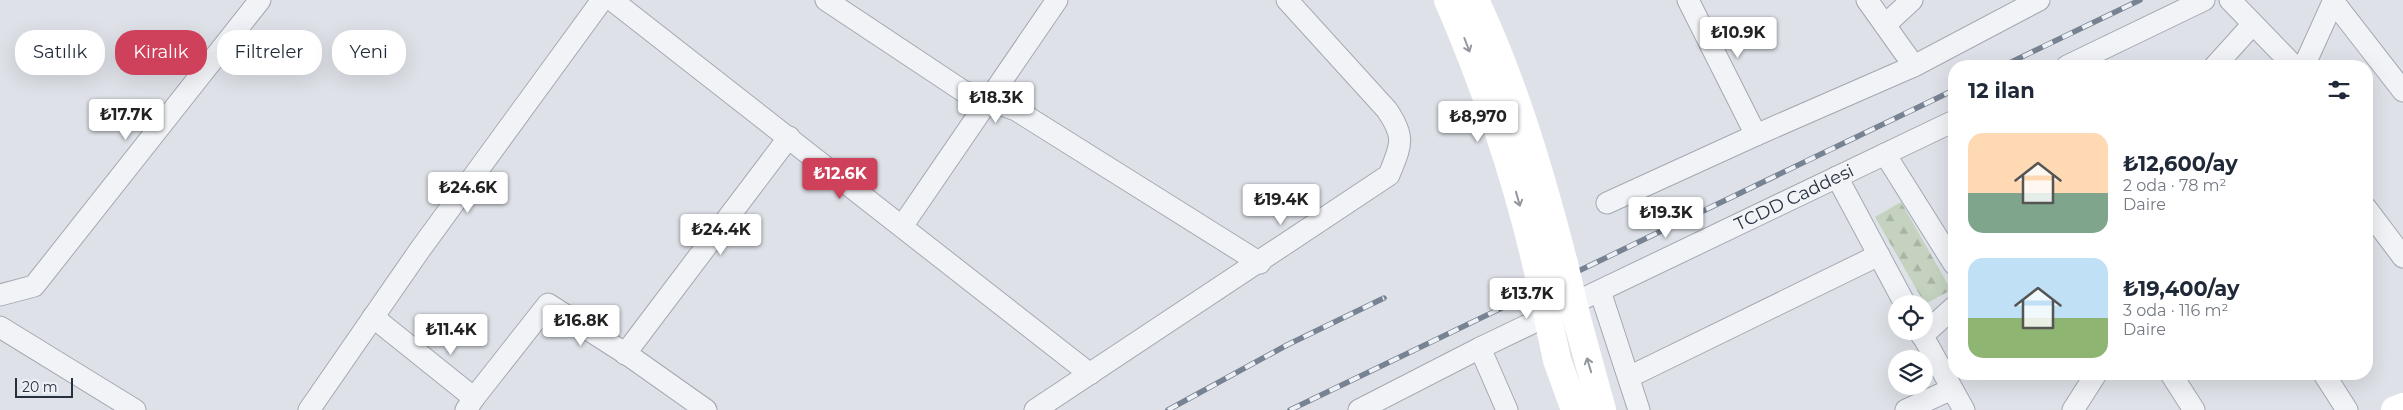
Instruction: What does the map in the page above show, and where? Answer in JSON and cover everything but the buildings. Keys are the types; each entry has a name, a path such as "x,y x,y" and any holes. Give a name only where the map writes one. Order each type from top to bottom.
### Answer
{"main road":[{"path":"1448,0 1467,44 1496,128 1539,276 1558,360 1575,410"},
{"path":"1475,0 1490,32 1521,115 1564,264 1602,410"},
{"path":"2395,410 2403,406"}],"street":[{"path":"0,295 34,286 260,0"},
{"path":"309,410 373,317 602,0"},
{"path":"612,0 1090,374"},
{"path":"826,0 963,91 1016,110 1260,263"},
{"path":"903,226 990,101 1057,0"},
{"path":"1034,410 1260,263 1389,175 1399,149 1399,128 1387,110 1287,0"},
{"path":"1688,0 1756,134"},
{"path":"1867,0 1914,66"},
{"path":"1885,25 1912,0"},
{"path":"1608,203 1756,134 1914,66 2040,0"},
{"path":"2079,60 2204,0"},
{"path":"2230,0 2288,60"},
{"path":"2307,60 2333,1 2403,92"},
{"path":"2220,60 2253,24"},
{"name":"TCDD Caddesi","path":"1359,410 1480,348 1948,124"},
{"path":"625,354 789,138"},
{"path":"1885,154 1948,254"},
{"path":"1838,177 1900,295"},
{"path":"2373,217 2403,257"},
{"path":"1629,377 1879,255"},
{"path":"1600,291 1640,410"},
{"path":"373,317 470,404 548,304 706,410"},
{"path":"1933,324 1948,311"},
{"path":"0,327 135,410"},
{"path":"1924,340 1964,410"},
{"path":"1480,348 1507,410"},
{"path":"2073,410 2092,380"},
{"path":"2175,380 2194,410"},
{"path":"2328,380 2347,410"},
{"path":"1906,410 1952,388"}],"green space":[{"path":"1901,202 1948,285 1948,292 1933,300 1933,295 1920,295 1875,217"}],"railway":[{"path":"2015,60 2140,0"},
{"path":"1290,410 1948,93"},
{"path":"1168,410 1287,345 1384,298"}]}
